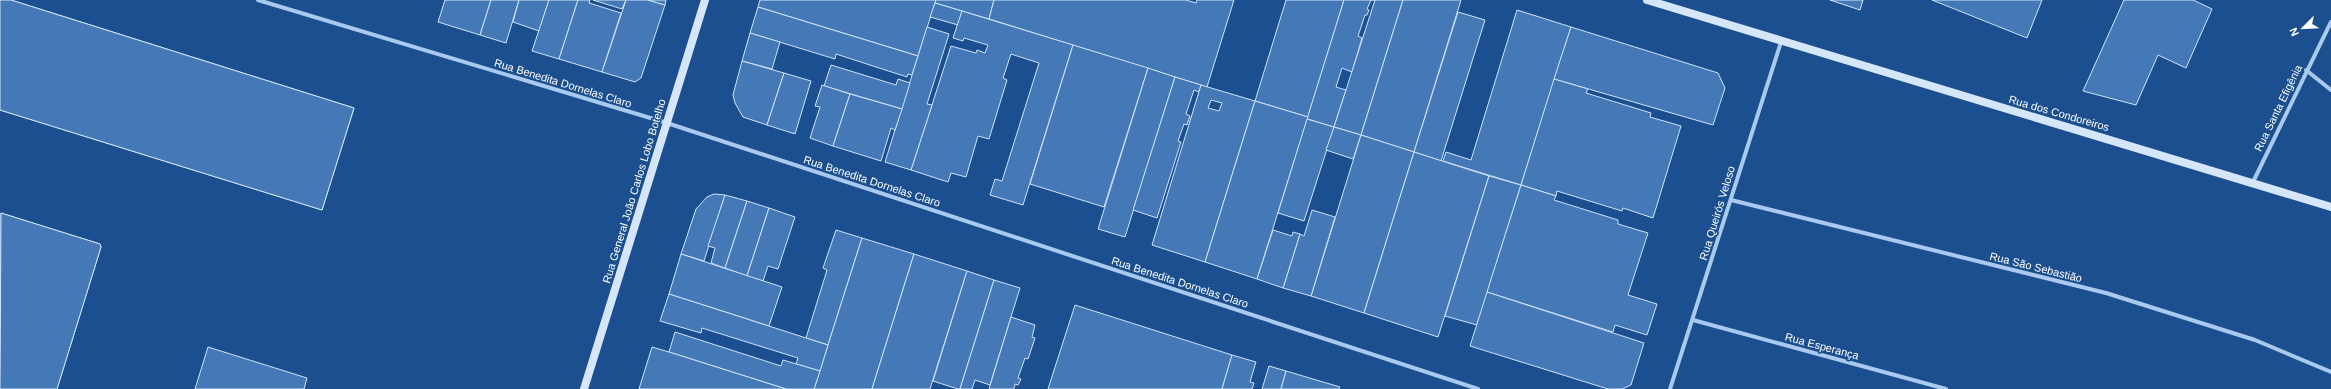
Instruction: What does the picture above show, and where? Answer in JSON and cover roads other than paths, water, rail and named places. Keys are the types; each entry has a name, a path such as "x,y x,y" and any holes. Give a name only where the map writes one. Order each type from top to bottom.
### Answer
{"street":[{"name":"Rua Benedita Dornelas Claro","path":"258,0 667,123 1478,389"},
{"name":"Rua General João Carlos Lobo Botelho","path":"584,389 705,0"},
{"name":"Rua dos Condoreiros","path":"1647,0 1781,42 2253,182 2331,207"},
{"name":"Rua Santa Efigênia","path":"2253,182 2306,70 2331,22"},
{"name":"Rua Queirós Veloso","path":"1670,389 1781,42"},
{"path":"2306,70 2331,90"},
{"name":"Rua São Sebastião","path":"1731,200 2106,293 2255,340 2331,372"},
{"name":"Rua Esperança","path":"1693,320 1946,389"}]}
